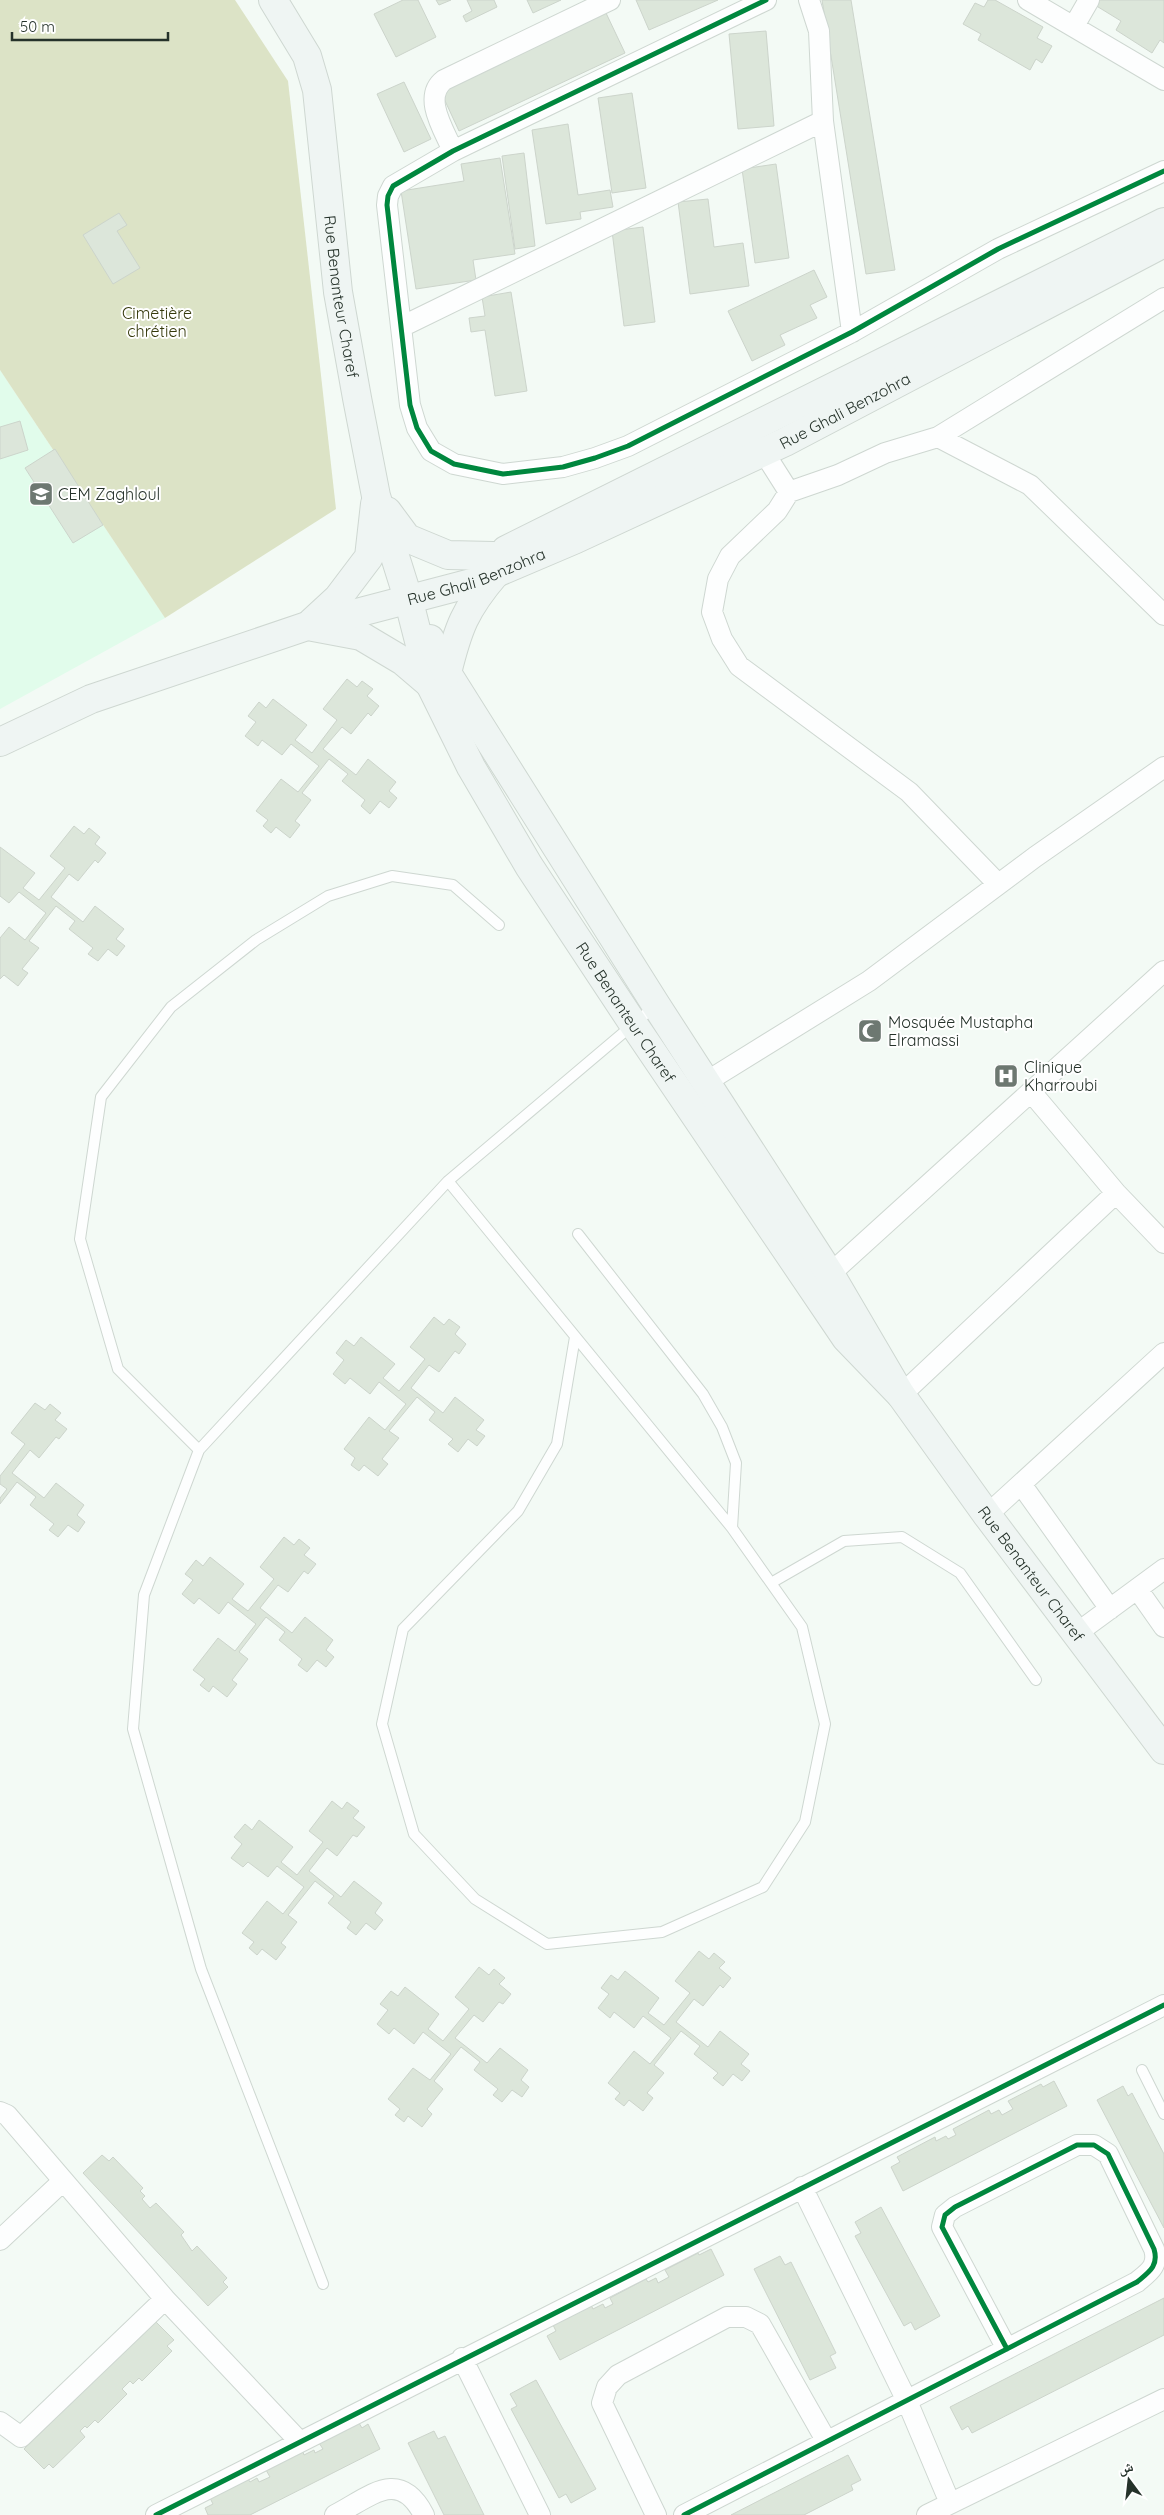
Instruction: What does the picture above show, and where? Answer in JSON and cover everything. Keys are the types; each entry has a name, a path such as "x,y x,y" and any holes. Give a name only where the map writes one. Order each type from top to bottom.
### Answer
{"main road":[{"name":"Rue Benanteur Charef","path":"273,0 307,56 317,90 338,292 376,496 408,598 471,767 529,866 846,1338 901,1395"},
{"name":"Rue Ghali Benzohra","path":"0,742 91,699 307,626 475,582 495,564 655,477 1164,222"},
{"name":"Rue Ghali Benzohra","path":"495,564 576,539 785,442 1164,243"},
{"path":"307,626 361,636 439,678 457,633 474,598 495,564 448,555 407,538 376,496"},
{"path":"307,626 338,598 369,557 376,496"},
{"name":"Rue Benanteur Charef","path":"439,678 656,1005 830,1274 901,1395 987,1515 1164,1750"}],"street":[{"path":"453,151 435,106 434,95 438,85 444,80 610,0"},
{"path":"766,0 453,151 393,186 388,196 410,405 417,428 431,450 454,464 503,474 563,467 628,446 852,332 998,249 1164,170"},
{"path":"810,0 819,31 823,121 852,332"},
{"path":"1028,0 1164,80"},
{"path":"1074,26 1089,0"},
{"path":"401,327 823,121"},
{"path":"998,884 909,792 739,666 722,639 712,612 718,579 730,556 776,511 789,492 838,475 885,453 938,437 1164,298"},
{"path":"938,437 1030,485 1164,615"},
{"path":"763,451 789,492"},
{"path":"706,1082 869,981 998,884 1164,766"},
{"path":"830,1274 1032,1093 1164,971"},
{"path":"1032,1093 1116,1193 1160,1232"},
{"path":"901,1395 1116,1193"},
{"path":"987,1515 1164,1354"},
{"path":"1022,1484 1110,1609"},
{"path":"1077,1633 1138,1590 1164,1569"},
{"path":"1138,1590 1164,1627"},
{"path":"156,2515 462,2358 1164,2005"},
{"path":"0,2112 8,2115 165,2299 300,2442"},
{"path":"684,2515 907,2401 1137,2282 1153,2268 1157,2258 1154,2249 1108,2154 1094,2145 1077,2145 955,2207 945,2215 942,2227 1007,2349"},
{"path":"0,2240 63,2181"},
{"path":"802,2187 907,2401 950,2503"},
{"path":"0,2422 21,2438 165,2299"},
{"path":"656,2515 602,2403 606,2387 618,2375 728,2317 746,2317 760,2324 827,2442"},
{"path":"462,2358 540,2515"},
{"path":"927,2515 1164,2398"},
{"path":"335,2515 387,2488 403,2489 416,2498 424,2515"}],"lane":[{"path":"199,1450 118,1369 80,1239 101,1097 171,1007 256,940 328,896 392,876 453,884 499,925"},
{"path":"323,2284 200,1969 133,1729 144,1595 199,1450 448,1181 656,1005"},
{"path":"448,1181 732,1528 802,1627 825,1724 805,1822 763,1887 662,1932 547,1944 475,1898 414,1834 382,1724 403,1629 518,1511 557,1444 575,1337"},
{"path":"578,1234 703,1394 722,1427 736,1463 732,1528"},
{"path":"770,1582 844,1541 902,1537 960,1573 1036,1680"},
{"path":"1142,2070 1164,2114"}],"shaded area":[{"name":"CEM Zaghloul","path":"0,370 165,618 0,709"}],"green space":[{"name":"Cimetière chrétien","path":"0,0 235,0 288,81 336,509 165,618 0,370"}],"building":[{"path":"403,0 418,0 436,37 396,57 374,14"},
{"path":"436,0 451,0 439,5"},
{"path":"467,0 494,0 497,7 466,22 463,16 472,11"},
{"path":"527,0 561,0 533,13"},
{"path":"636,0 718,0 649,30"},
{"path":"822,0 851,0 895,270 866,274"},
{"path":"988,0 995,0 1043,27 1037,38 1052,46 1042,63 1036,59 1030,70 978,40 981,34 963,24 975,3 984,7"},
{"path":"1091,0 1164,0 1164,43 1160,40 1152,53 1116,30 1121,21 1090,2"},
{"path":"606,13 625,53 459,131 440,90"},
{"path":"766,31 774,126 738,129 729,34"},
{"path":"404,82 431,139 404,152 377,94"},
{"path":"632,93 646,188 612,193 598,98"},
{"path":"568,124 578,195 610,190 613,207 580,212 581,219 546,224 532,130"},
{"path":"524,153 535,246 515,249 502,156"},
{"path":"500,158 515,254 473,260 476,280 416,289 401,191 464,181 461,164"},
{"path":"776,164 789,258 755,263 742,169"},
{"path":"708,199 714,247 743,243 749,286 690,294 678,202"},
{"path":"119,213 127,225 117,231 140,268 113,284 83,235"},
{"path":"643,227 655,322 624,326 612,231"},
{"path":"814,270 827,297 810,305 817,318 780,335 785,345 752,361 728,311"},
{"path":"511,292 527,391 495,396 485,330 471,332 469,318 485,316 482,297"},
{"path":"20,421 28,450 0,459 0,427"},
{"path":"55,449 103,525 73,543 25,468"},
{"path":"347,679 357,687 362,681 373,689 367,696 379,706 371,716 368,713 351,734 342,727 323,749 356,775 368,759 396,782 389,791 397,798 389,808 380,801 370,814 361,806 365,800 342,781 348,774 329,759 302,793 311,800 295,821 300,825 290,838 276,827 271,833 263,826 268,820 256,811 281,779 298,792 319,766 291,744 282,755 262,740 258,746 245,736 256,722 248,716 259,702 266,708 273,699 307,725 295,740 312,753 337,720 323,709"},
{"path":"74,826 84,834 89,828 100,837 95,844 106,853 98,863 95,860 78,881 69,874 51,897 83,922 95,906 124,929 116,939 125,946 117,956 108,949 98,961 88,954 93,948 69,929 75,921 56,906 29,941 39,948 22,969 28,973 18,986 4,975 0,979 0,938 9,927 25,940 46,913 19,892 9,903 0,896 0,847 35,873 23,888 39,900 65,868 50,856"},
{"path":"434,1317 444,1325 449,1319 460,1327 455,1334 466,1344 459,1354 455,1351 439,1372 429,1365 411,1388 443,1413 455,1397 484,1420 476,1430 485,1436 477,1446 468,1439 458,1452 448,1444 453,1439 429,1420 435,1412 417,1397 389,1431 399,1438 382,1459 388,1464 378,1476 364,1465 359,1471 351,1465 355,1458 344,1449 369,1417 385,1430 406,1404 379,1382 370,1394 350,1378 345,1384 333,1374 344,1360 336,1353 346,1340 354,1346 361,1337 395,1364 383,1378 399,1391 425,1359 410,1347"},
{"path":"35,1403 45,1410 50,1404 61,1413 55,1420 67,1429 59,1439 56,1437 39,1458 30,1450 12,1473 44,1498 56,1483 84,1505 77,1515 85,1522 78,1532 68,1525 58,1537 49,1530 54,1524 30,1505 36,1497 17,1482 0,1504 0,1498 7,1489 0,1484 0,1476 25,1444 11,1433"},
{"path":"284,1537 294,1545 299,1539 310,1548 304,1555 316,1564 308,1574 304,1571 288,1592 278,1585 260,1608 292,1633 305,1617 333,1640 326,1650 334,1657 326,1667 317,1660 307,1672 298,1665 302,1659 279,1640 285,1632 266,1617 239,1652 248,1659 232,1680 237,1684 227,1697 213,1686 209,1692 200,1685 205,1679 193,1670 218,1638 235,1651 256,1624 228,1602 219,1614 199,1598 194,1604 182,1594 193,1580 185,1574 196,1560 203,1566 210,1557 244,1584 232,1599 248,1611 274,1579 260,1567"},
{"path":"332,1801 342,1809 347,1802 359,1811 353,1818 365,1827 357,1837 353,1835 337,1856 327,1848 309,1871 341,1897 354,1881 382,1903 375,1913 383,1920 375,1930 366,1923 356,1935 347,1928 351,1922 328,1903 334,1896 315,1881 288,1915 297,1922 281,1943 286,1947 276,1960 262,1949 257,1955 249,1948 254,1942 242,1933 267,1901 283,1914 304,1887 277,1866 268,1877 248,1862 243,1867 231,1858 242,1844 234,1837 245,1824 252,1830 259,1820 293,1847 281,1862 297,1875 323,1842 309,1831"},
{"path":"699,1951 709,1959 714,1953 725,1962 719,1968 731,1978 723,1988 720,1985 703,2006 694,1999 676,2022 708,2047 720,2031 749,2054 741,2064 750,2071 742,2081 733,2074 723,2086 713,2078 718,2073 694,2054 700,2046 681,2031 654,2065 664,2073 647,2093 653,2098 643,2111 629,2100 624,2106 615,2099 620,2093 608,2083 634,2051 650,2064 671,2038 643,2016 634,2028 614,2012 610,2018 598,2008 609,1994 601,1988 611,1975 618,1980 625,1971 659,1998 648,2013 664,2025 690,1993 675,1981"},
{"path":"479,1967 489,1975 494,1969 505,1978 499,1984 511,1994 503,2004 499,2002 483,2022 474,2015 455,2038 487,2063 500,2048 528,2070 521,2080 529,2087 522,2097 512,2090 502,2102 493,2095 498,2089 474,2070 480,2062 461,2047 434,2081 443,2089 427,2109 432,2114 422,2127 408,2116 404,2122 395,2115 400,2109 388,2099 413,2068 430,2080 451,2054 423,2032 414,2044 394,2028 389,2034 377,2024 388,2010 380,2004 391,1991 398,1996 405,1987 439,2014 428,2029 443,2041 469,2009 455,1997"},
{"path":"1054,2081 1067,2106 903,2191 891,2167 900,2162 897,2157 935,2137 936,2141 946,2136 948,2139 956,2135 953,2129 989,2110 991,2114 999,2110 1002,2115 1013,2109 1008,2101 1041,2084 1043,2087"},
{"path":"1123,2086 1128,2096 1132,2093 1164,2154 1164,2228 1097,2100"},
{"path":"102,2155 109,2161 113,2157 143,2188 140,2191 145,2196 142,2199 150,2208 156,2203 184,2232 181,2235 192,2251 197,2246 227,2278 223,2282 228,2287 208,2306 83,2173"},
{"path":"881,2207 940,2316 915,2330 911,2322 904,2326 855,2236 861,2233 855,2222"},
{"path":"711,2249 724,2275 560,2360 547,2336 556,2331 553,2325 591,2305 593,2309 603,2304 605,2308 613,2304 610,2298 646,2279 648,2282 656,2278 658,2283 669,2277 665,2270 698,2253 699,2255"},
{"path":"780,2256 785,2265 791,2262 836,2353 830,2356 836,2368 810,2380 754,2269"},
{"path":"1164,2298 1164,2335 972,2433 968,2426 962,2430 950,2407"},
{"path":"155,2321 174,2340 167,2346 172,2351 142,2381 139,2378 133,2384 130,2381 122,2389 127,2394 98,2423 95,2420 87,2428 85,2426 80,2431 85,2437 53,2468 49,2464 44,2469 24,2449"},
{"path":"536,2380 596,2489 571,2503 566,2494 559,2498 511,2409 517,2406 510,2394"},
{"path":"359,2423 362,2428 368,2424 380,2449 250,2515 208,2515 205,2508 213,2504 210,2498 248,2479 250,2482 257,2478 259,2482 270,2477 266,2470 303,2452 304,2455 314,2450 315,2453 323,2449 319,2443"},
{"path":"434,2431 438,2439 445,2436 484,2515 444,2515 408,2443"},
{"path":"848,2455 861,2480 851,2485 853,2490 804,2515 731,2515"}],"cycle path":[{"path":"766,0 453,151 393,186 388,196 387,205 410,405 417,428 431,451 454,464 503,474 563,467 628,446 852,332 998,249 1164,171"},
{"path":"156,2515 1164,2005"},
{"path":"684,2515 1137,2282 1145,2275 1154,2264 1154,2249 1108,2154 1094,2145 1077,2145 955,2207 945,2215 942,2227 1007,2349"}],"place":[{"name":"CEM Zaghloul","path":"41,494"},
{"name":"Mosquée Mustapha Elramassi","path":"870,1031"},
{"name":"Clinique Kharroubi","path":"1006,1076"}]}
